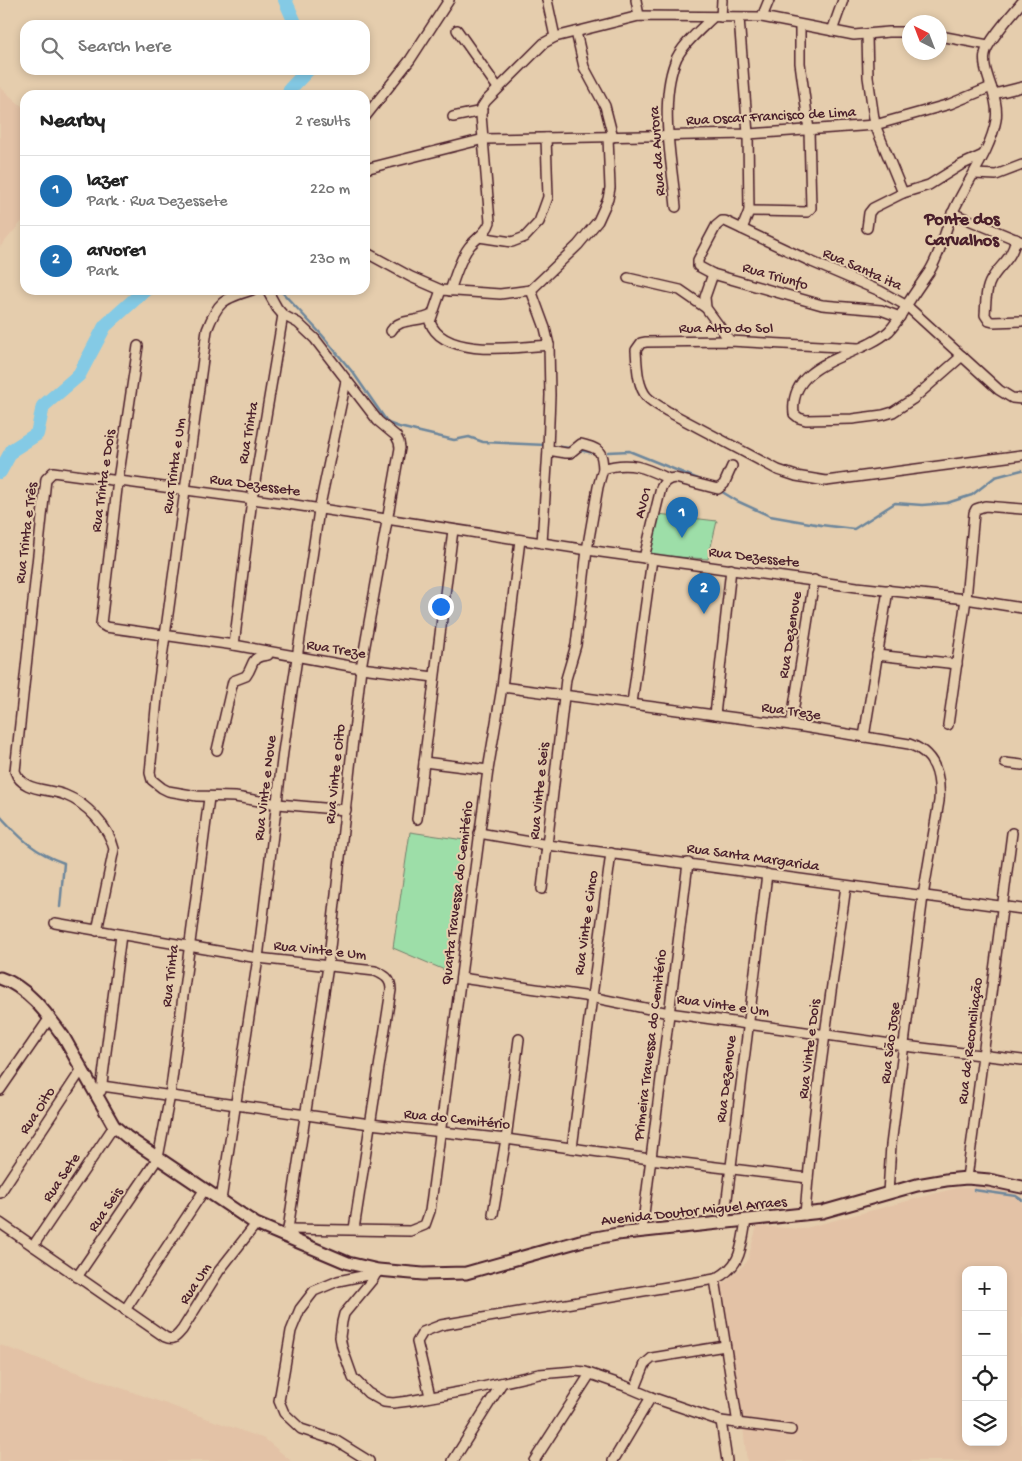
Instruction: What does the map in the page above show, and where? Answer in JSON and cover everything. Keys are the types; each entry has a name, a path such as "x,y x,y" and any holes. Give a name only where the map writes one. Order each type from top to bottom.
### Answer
{"main road":[{"path":"1,981 22,989 63,1036 114,1126"},
{"name":"Avenida Doutor Miguel Arraes","path":"114,1126 127,1137 256,1224 348,1263 378,1271 440,1275 466,1273 580,1241 642,1230 805,1215 846,1206 926,1183 967,1178 989,1180 1022,1187"}],"street":[{"path":"370,111 410,60 449,0"},
{"path":"547,0 555,37"},
{"path":"636,0 639,16"},
{"path":"722,0 722,17"},
{"path":"762,17 769,0"},
{"path":"832,31 843,0"},
{"path":"962,356 913,399 893,412 852,419 806,420 794,414 793,408 799,387 803,381 814,370 879,339 894,326 936,261 952,213 974,174 995,123 997,114 993,90 984,58 985,52 988,45 1021,1"},
{"path":"549,345 478,348 458,344 442,337 434,330 430,322 465,253 486,231 490,222 482,111 486,101 534,50 555,37 639,16 762,17 854,35 902,32"},
{"name":"Rua da Aurora","path":"676,208 669,135 668,100 675,62 679,53 712,18"},
{"path":"739,18 748,134 750,211 742,229"},
{"path":"750,211 810,211 812,203 810,130 800,63 800,25"},
{"path":"457,30 498,88"},
{"path":"370,255 411,277 445,290 500,294 521,293 531,290 578,245 598,221 608,199 610,188 610,137 605,106 584,67 576,32"},
{"path":"867,35 868,77 875,125 903,193"},
{"path":"947,37 988,45"},
{"name":"Rua Oscar Francisco de Lima","path":"370,169 484,139 748,134 875,125 993,90 1022,87"},
{"path":"453,117 482,111"},
{"path":"479,237 512,242 525,237 538,222 548,197 546,138"},
{"path":"867,228 869,213 873,208 903,193 929,184 961,165 983,155"},
{"path":"974,174 996,175 1022,165"},
{"path":"952,213 1021,241 990,281 986,315 990,321 994,322 1022,321"},
{"name":"Rua Santa ita","path":"713,274 700,268 697,263 716,226 725,221 812,262 880,291 907,306 999,390 1012,398 1022,399"},
{"path":"706,308 705,297 713,274"},
{"name":"Rua Triunfo","path":"713,274 822,305 881,310 900,317"},
{"path":"628,278 680,290 706,308 730,341"},
{"path":"531,290 549,345 550,395 542,543"},
{"name":"Rua Trinta e Um","path":"165,635 207,330 213,314 220,304 236,295"},
{"path":"270,295 283,315 298,323 310,335 346,381"},
{"name":"Rua Trinta","path":"234,645 252,499 283,315"},
{"path":"391,331 397,324 424,319 432,315"},
{"name":"Rua Alto do Sol","path":"858,348 730,341 641,343 636,350 642,388 647,397 667,411 778,470 796,476 826,481 1022,455"},
{"name":"Rua Trinta e Dois","path":"100,620 138,346"},
{"name":"Rua Vinte e Oito","path":"288,1229 304,1113 328,966 361,668 386,519 400,455 398,439 378,421 346,381"},
{"name":"Rua Vinte e Nove","path":"222,1200 258,958 296,658 319,510 346,381"},
{"path":"548,446 566,453 581,444 598,449 602,455 604,469 622,464 631,464 669,479"},
{"name":"AV01","path":"632,704 648,558 661,488 664,482 675,478 720,488 732,466"},
{"name":"Rua Vinte e Seis","path":"542,889 566,679 576,645 587,550 598,487 604,469"},
{"name":"Rua Dezessete","path":"53,472 252,499 587,550 966,599 1022,608"},
{"name":"Rua Trinta e Três","path":"53,472 46,479 15,771 17,777 26,785 64,794 78,801 100,822 110,837 114,849 97,931"},
{"path":"948,725 966,599 974,513 980,506 1022,510"},
{"path":"417,819 453,530"},
{"name":"Quarta Travessa do Cemitério","path":"354,1229 402,1232 422,1227 427,1222 430,1211 479,833 502,687 520,540"},
{"path":"715,715 731,569"},
{"name":"Rua Dezenove","path":"791,725 814,580"},
{"path":"864,737 888,590"},
{"name":"Rua Treze","path":"100,620 100,624 106,627 234,645 296,658 361,668 434,677"},
{"path":"165,635 150,758 150,778 168,790 210,798 235,797 278,804 346,810"},
{"path":"216,750 232,681 246,676 254,658 257,656 278,654"},
{"path":"877,655 957,664"},
{"name":"Rua Treze","path":"502,687 791,725 918,747 930,758 940,789 923,896"},
{"path":"424,762 488,770"},
{"path":"1005,763 1022,765"},
{"name":"Rua Trinta","path":"158,1158 170,1095 210,798"},
{"name":"Rua Santa Margarida","path":"479,833 846,886 1022,909"},
{"name":"Rua da Reconciliação","path":"967,1178 1012,833"},
{"name":"Rua Vinte e Cinco","path":"572,1148 611,853"},
{"name":"Primeira Travessa do Cemitério","path":"642,1230 688,863"},
{"name":"Rua Dezenove","path":"724,1223 767,874"},
{"name":"Rua Vinte e Dois","path":"805,1215 808,1178 846,886"},
{"name":"Rua São Jose","path":"888,1193 891,1145 923,896"},
{"name":"Rua Vinte e Um","path":"55,923 258,958 374,971 386,976 390,982 391,990 354,1229"},
{"path":"100,1100 120,935"},
{"name":"Rua Vinte e Um","path":"461,978 591,997 669,1013 904,1046 1022,1060"},
{"path":"0,1090 49,1019"},
{"path":"493,1214 506,1139 519,1040"},
{"name":"Rua Oito","path":"0,1193 82,1069"},
{"name":"Rua do Cemitério","path":"102,1086 304,1113 370,1124 506,1139 808,1178"},
{"name":"Rua Sete","path":"33,1246 114,1126"},
{"name":"Rua Seis","path":"77,1277 158,1158"},
{"path":"0,1223 125,1310 205,1189"},
{"path":"430,1396 417,1342 423,1332 441,1325 715,1279 727,1273 736,1262 741,1251 746,1221"},
{"name":"Rua Um","path":"125,1310 165,1337 174,1339 219,1271 256,1224"},
{"path":"288,1229 354,1229"},
{"path":"288,1229 295,1240"},
{"path":"378,1271 350,1307 342,1322 340,1337 353,1378 368,1393 384,1402 393,1403 531,1376 575,1371 635,1389 651,1397 722,1421 791,1430"},
{"path":"369,1461 335,1440 301,1430 284,1413 279,1401 291,1331 300,1309 314,1291 338,1281 378,1271"},
{"path":"715,1279 738,1424"},
{"path":"635,1389 645,1364 652,1358 725,1346"},
{"path":"534,1461 590,1374"},
{"path":"453,1461 502,1383"},
{"path":"614,1461 651,1397"},
{"path":"722,1421 727,1461"}],"shaded area":[{"path":"0,87 20,105 20,224 0,247"},
{"path":"1002,1187 1022,1197 1022,1461 747,1461 721,1286 747,1262 757,1226 802,1229 956,1188"},
{"path":"0,1345 265,1439 291,1461 0,1461"}],"green space":[{"path":"658,514 717,521 708,559 647,555"},
{"path":"410,832 464,840 447,971 393,948"}],"waterway":[{"path":"285,0 294,20"},
{"path":"290,90 303,75"},
{"path":"0,472 12,450 37,434 43,406 79,375 105,326 139,295"},
{"path":"285,295 322,335 354,374 388,423 454,440 469,437 483,442 546,445"},
{"path":"551,446 571,448"},
{"path":"579,450 594,453"},
{"path":"608,452 629,451 708,483"},
{"path":"719,490 737,501 770,516 854,529 895,503 922,505 947,503 972,495 995,477 1022,470"},
{"path":"0,816 36,850 64,863 60,907"},
{"path":"974,1190 1016,1196 1022,1200"}],"place":[{"name":"lazer","path":"682,538"},
{"name":"arvore1","path":"704,614"}],"district":[{"name":"Ponte dos Carvalhos","path":"962,230"}]}
